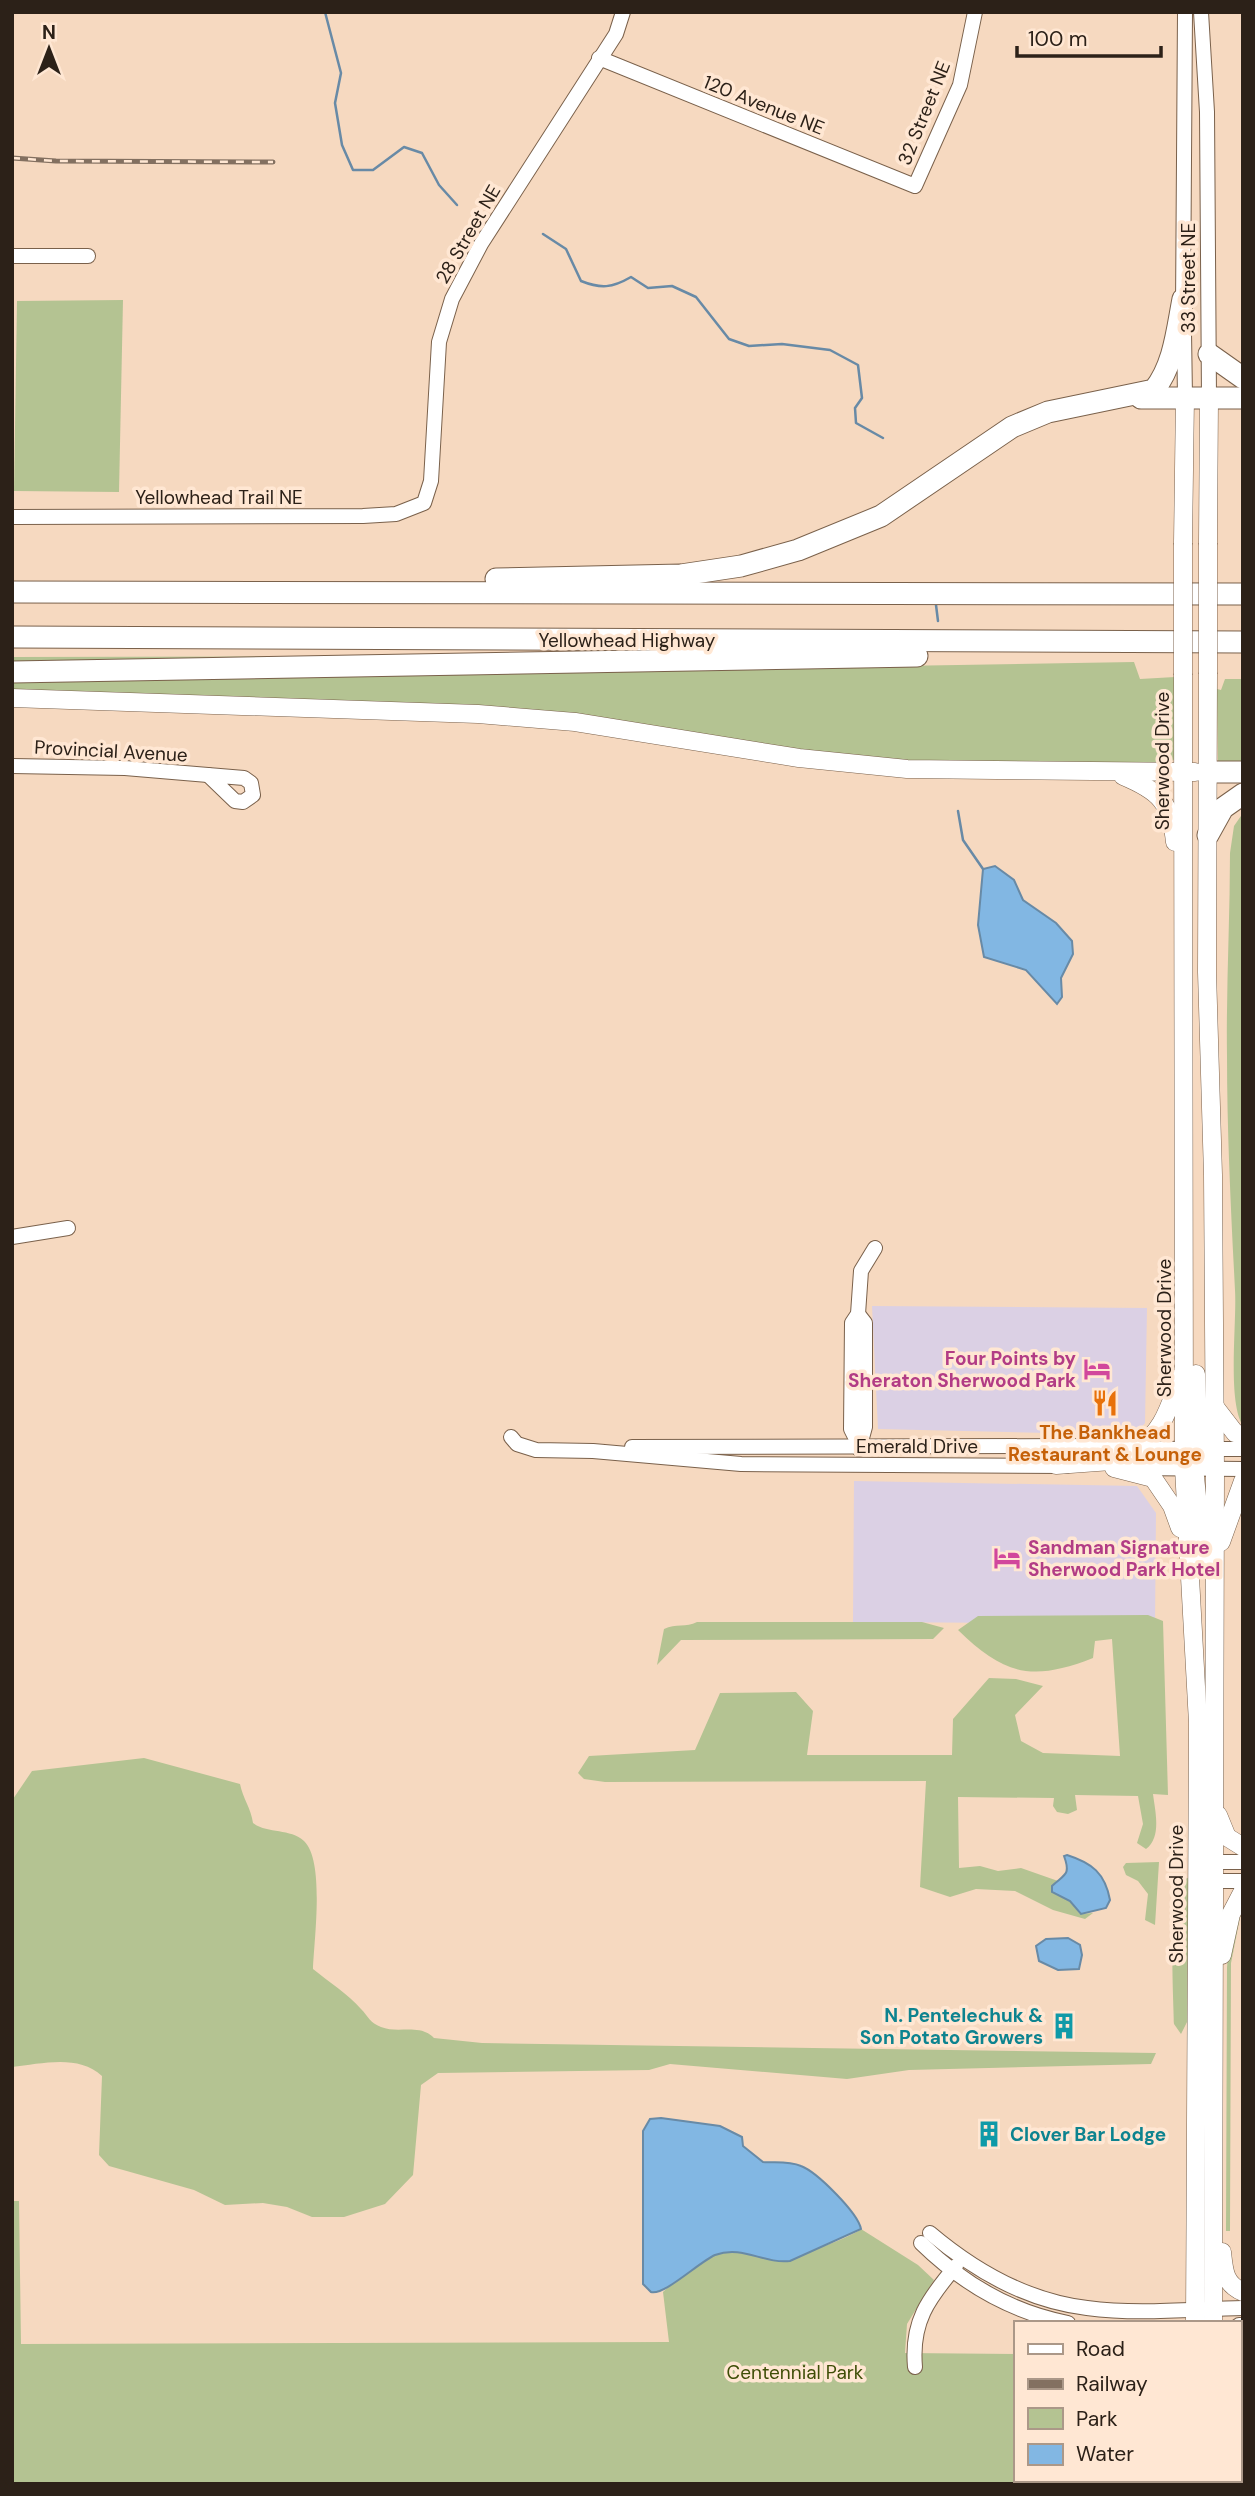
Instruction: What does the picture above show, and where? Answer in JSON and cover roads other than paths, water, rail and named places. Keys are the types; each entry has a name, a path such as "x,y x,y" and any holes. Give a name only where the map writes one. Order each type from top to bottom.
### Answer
{"highway":[{"path":"362,593 483,580 681,575 741,566 798,550 881,516 962,458 1024,422 1048,412 1121,399 1154,390 1163,380 1183,299"},
{"path":"1209,354 1243,378"},
{"path":"1121,399 1243,398"},
{"path":"12,592 1243,594"},
{"name":"Yellowhead Highway","path":"12,637 1243,642"},
{"path":"12,672 936,656 968,642"},
{"path":"1209,772 1243,772"},
{"path":"1208,835 1223,807 1243,794"}],"main road":[{"name":"33 Street NE","path":"1183,543 1185,397"},
{"name":"33 Street NE","path":"1208,543 1209,398"},
{"name":"Sherwood Drive","path":"1183,543 1184,1366 1194,1456 1186,1546 1197,1670 1206,1862 1204,2315"},
{"name":"Sherwood Drive","path":"1194,1456 1215,1407 1208,835 1208,543"},
{"path":"12,698 478,714 575,722 799,758 907,769 1209,772"},
{"path":"1117,773 1149,787 1168,809 1183,909"},
{"path":"1185,1304 1194,1325 1194,1456 1205,1573 1214,1598"},
{"path":"1137,1447 1146,1442 1161,1425 1184,1366"},
{"path":"1215,1407 1235,1433 1243,1435"},
{"name":"Sherwood Drive","path":"1194,1456 1215,1470 1214,1794 1206,1862"},
{"path":"1056,1465 1194,1456"},
{"path":"1114,1468 1153,1478 1172,1506 1186,1546"},
{"path":"1214,1565 1228,1515 1243,1481"},
{"path":"1214,1794 1223,1831 1243,1847"},
{"name":"Sherwood Drive","path":"1204,2315 1213,2234 1214,2007 1206,1881"},
{"path":"1214,2007 1227,1931 1243,1891"},
{"path":"1213,2234 1222,2250 1224,2273 1229,2283 1243,2292"}],"street":[{"name":"28 Street NE","path":"424,503 431,481 439,342 452,299 481,244 615,34 623,12"},
{"name":"32 Street NE","path":"915,186 960,85 975,12"},
{"name":"33 Street NE","path":"1185,12 1185,397"},
{"name":"33 Street NE","path":"1201,12 1207,112 1209,398"},
{"name":"120 Avenue NE","path":"599,58 915,186"},
{"path":"12,256 89,256"},
{"name":"Yellowhead Trail NE","path":"12,517 363,516 396,514 424,503"},
{"name":"Provincial Avenue","path":"12,766 125,768 208,775"},
{"path":"12,1237 68,1228"},
{"path":"859,1465 859,1445 852,1429 852,1323 858,1314 861,1271 875,1248"},
{"name":"Emerald Drive","path":"511,1437 517,1444 536,1450 593,1451 741,1464 1056,1465 1114,1468 1243,1449"},
{"name":"Emerald Drive","path":"593,1451 638,1447 859,1445 1137,1447 1165,1449 1194,1456"},
{"path":"1215,1470 1243,1469"},
{"path":"1206,1862 1243,1862"},
{"path":"1206,1881 1243,1881"},
{"path":"1062,2321 996,2299 951,2272 925,2238 1003,2283 1056,2302 1088,2309 1204,2315 1243,2308"},
{"path":"915,2367 917,2324 962,2259"}],"water":[{"path":"995,866 1014,880 1023,900 1056,923 1072,941 1073,954 1061,978 1062,997 1057,1004 1026,970 984,957 978,925 983,869"},
{"path":"1064,1856 1084,1862 1101,1876 1110,1900 1106,1908 1081,1914 1070,1901 1052,1892 1052,1886 1067,1871"},
{"path":"1068,1938 1080,1945 1082,1955 1079,1969 1058,1970 1039,1961 1036,1946 1046,1939"},
{"path":"650,2119 720,2126 742,2137 743,2146 763,2162 801,2166 826,2184 853,2213 861,2229 790,2261 735,2252 715,2255 673,2284 651,2292 643,2284 643,2131"}],"waterway":[{"path":"325,12 341,73 335,103 342,145 353,170 373,170 404,147 422,153 439,185 457,205"},
{"path":"543,234 566,249 581,281 606,286 631,277 648,288 672,286 696,297 729,339 749,346 782,344 830,350 858,365 862,398 855,408 856,423 883,438"},
{"path":"936,605 938,621"},
{"path":"958,811 963,840 983,869"}],"railway":[{"path":"12,158 56,161 273,162"}],"place":[{"name":"Four Points by Sheraton Sherwood Park","path":"1097,1369"},
{"name":"The Bankhead Restaurant & Lounge","path":"1105,1403"},
{"name":"Sandman Signature Sherwood Park Hotel","path":"1007,1558"},
{"name":"N. Pentelechuk & Son Potato Growers","path":"1064,2026"},
{"name":"Clover Bar Lodge","path":"989,2134"}],"park label":[{"name":"Centennial Park","path":"795,2372"}]}
